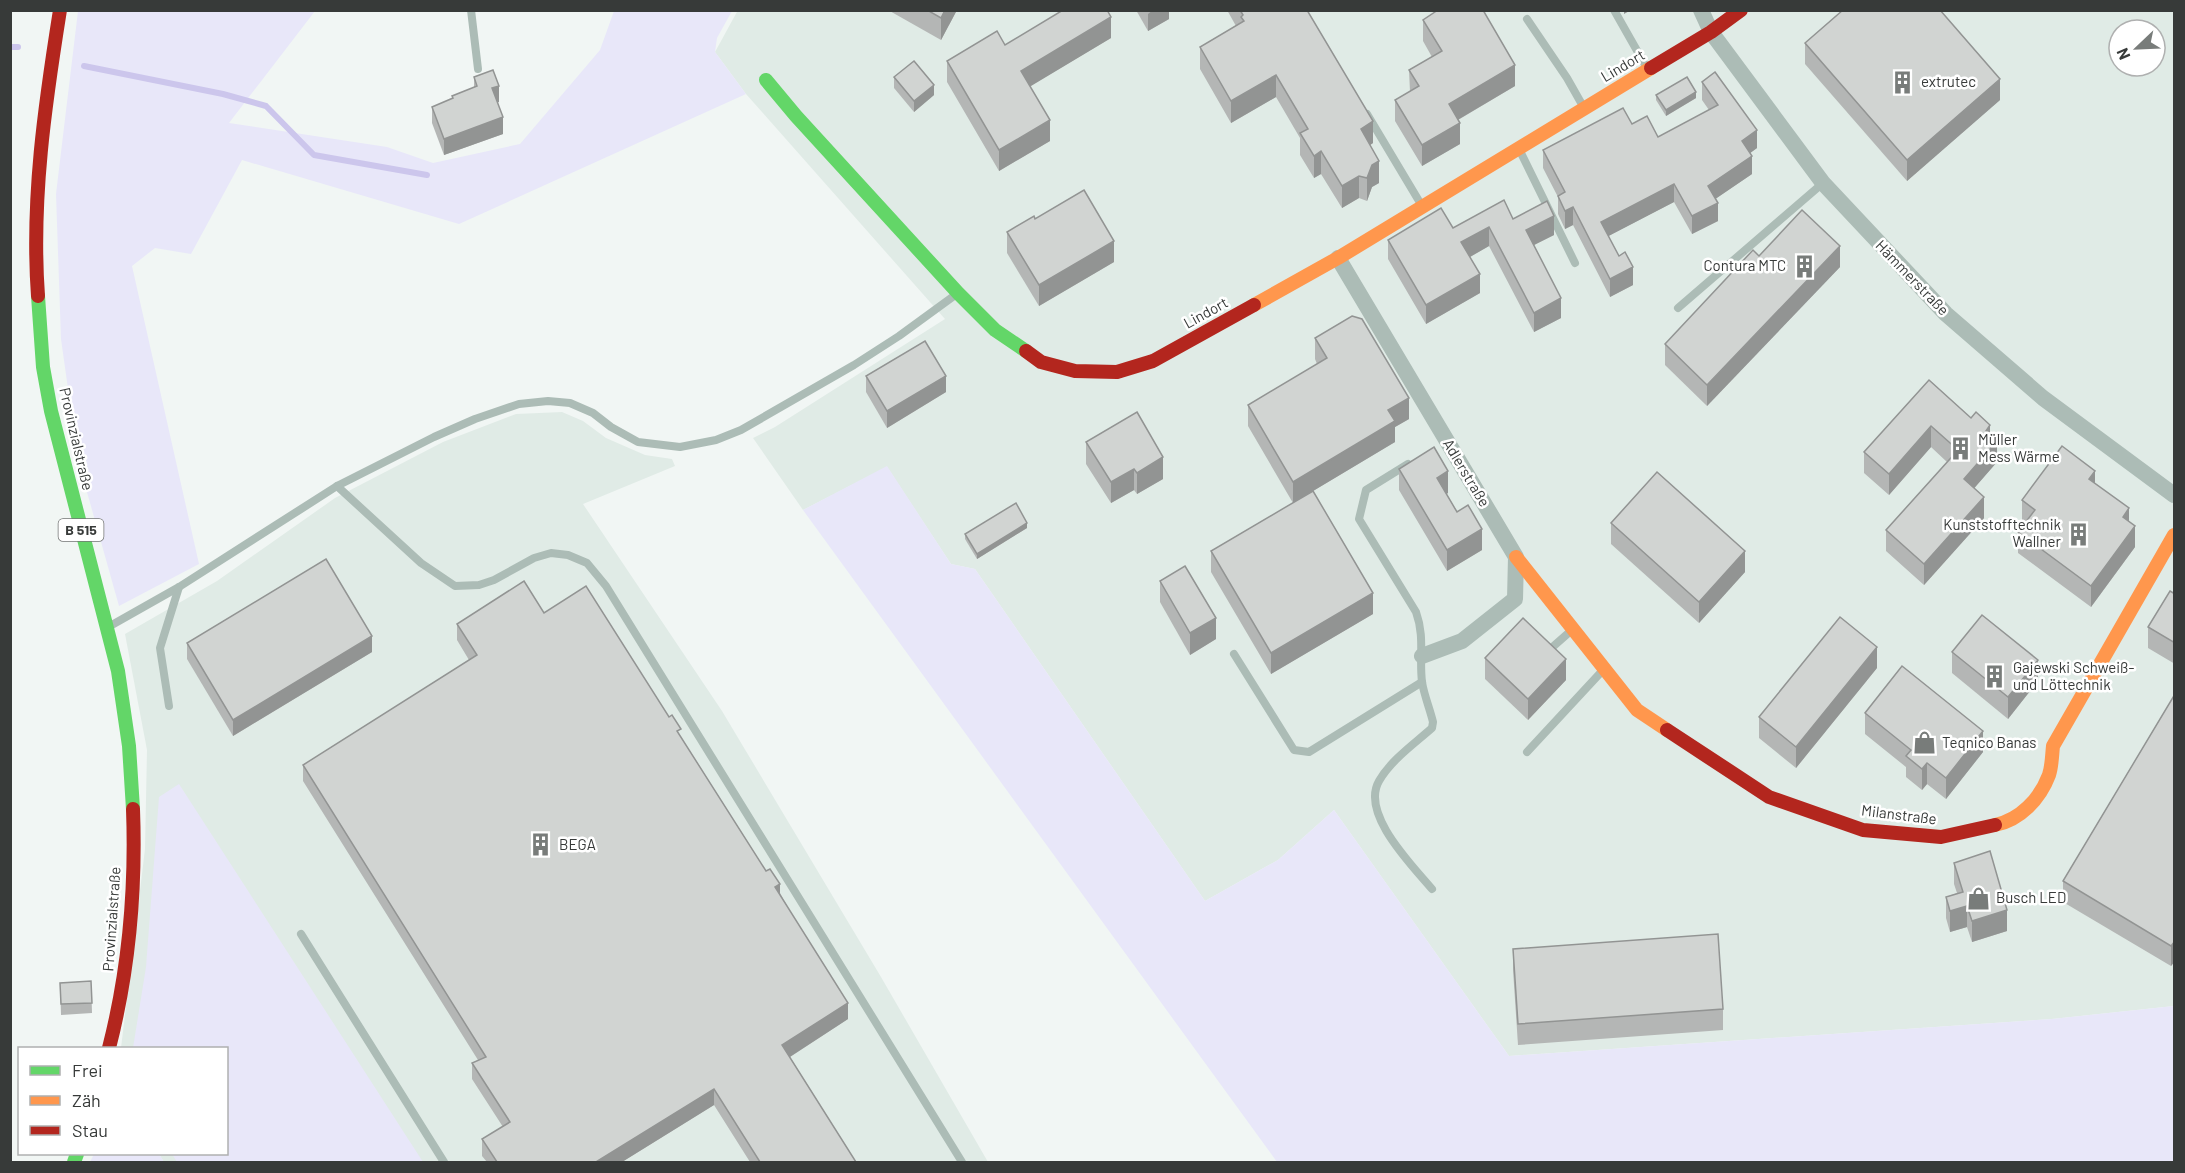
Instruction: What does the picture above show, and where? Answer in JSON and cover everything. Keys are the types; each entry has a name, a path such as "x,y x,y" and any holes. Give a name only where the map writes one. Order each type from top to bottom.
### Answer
{"street":[{"name":"Provinzialstraße","path":"60,10 47,84 37,181 35,275 46,383 63,464 118,672 133,774 133,879 125,978 109,1047"},
{"name":"Hämmerstraße","path":"1701,10 1711,32 1823,183 1946,314 2002,364 2085,430 2175,495"},
{"name":"Lindort","path":"766,81 995,330 1041,362 1076,371 1117,372 1153,361 1338,258 1711,32 1742,10"},
{"name":"Adlerstraße","path":"1338,258 1442,444 1516,557"},
{"name":"Milanstraße","path":"1516,557 1636,710 1769,797 1863,830 1941,837 2009,822 2033,803 2049,774 2053,746 2175,535"},
{"path":"1422,656 1462,641 1515,599 1516,557"}],"lane":[{"path":"471,10 478,69"},
{"path":"1614,10 1648,70"},
{"path":"1527,19 1567,78 1584,108"},
{"path":"1364,109 1422,207"},
{"path":"1518,149 1575,263"},
{"path":"1678,308 1823,183"},
{"path":"107,628 179,587 337,486 434,437 519,404 548,401 570,403 593,413 611,427 638,442 680,447 716,440 741,430 844,370 899,336 958,292"},
{"path":"1417,459 1366,490 1359,519 1416,612 1419,623 1422,682 1433,723 1432,728 1389,768 1377,784 1375,798 1380,820 1389,838 1432,890"},
{"path":"337,486 421,563 455,586 479,585 494,580 534,558 551,553 568,555 587,562 612,596 962,1162"},
{"path":"169,706 160,648 179,587"},
{"path":"1548,651 1573,629"},
{"path":"1234,654 1294,750 1309,753 1422,682"},
{"path":"1527,752 1604,669"},
{"path":"300,934 444,1162"}],"shaded area":[{"path":"738,10 2174,11 2174,1006 2052,1019 1509,1056 1334,810 1278,860 1205,901 975,569 951,564 887,467 803,510 753,438 775,427 945,319 746,94 715,52"},
{"path":"78,11 315,11 229,123 387,147 433,163 520,144 600,50 614,11 732,11 717,38 715,52 746,94 459,224 242,160 191,254 155,248 132,266 199,564 119,606 78,460 61,339 56,194"},
{"path":"562,412 583,421 606,438 645,455 672,459 675,466 583,504 722,711 881,977 988,1162 164,1162 160,1155 228,1155 228,1047 121,1047 145,849 147,750 125,634 217,581 335,498 443,442 516,414"},
{"path":"887,466 951,564 975,569 1205,901 1278,860 1334,810 1509,1056 2052,1019 2174,1006 2174,1162 1277,1162 803,510"},
{"path":"179,784 423,1162 177,1162 173,1155 228,1155 228,1047 133,1047 146,967 159,797"},
{"path":"94,1155 160,1155 164,1162 90,1162"}],"building":[{"path":"927,10 945,10 941,18"},
{"path":"1063,10 1107,10 1111,17 1021,71 1050,120 999,150 947,61 997,31 1005,45"},
{"path":"1240,10 1307,10 1373,121 1361,129 1379,161 1372,165 1367,178 1359,176 1342,186 1321,151 1314,156 1300,133 1308,129 1276,75 1231,101 1200,47 1244,21"},
{"path":"1438,10 1483,10 1515,65 1449,104 1460,123 1422,145 1395,100 1419,86 1409,70 1442,51 1423,20"},
{"name":"extrutec","path":"1843,10 1940,10 2000,79 1907,160 1805,43"},
{"path":"914,61 934,85 914,101 894,77"},
{"path":"493,70 499,86 492,88 503,117 444,139 432,107 477,86 474,77"},
{"path":"1715,72 1757,130 1742,141 1752,156 1708,186 1718,203 1692,216 1674,184 1601,222 1619,256 1625,252 1633,267 1610,279 1573,207 1565,211 1558,196 1565,192 1543,150 1623,108 1632,124 1647,116 1658,137 1718,105 1702,82"},
{"path":"1687,77 1696,92 1666,110 1656,95"},
{"path":"1084,190 1114,241 1039,285 1007,232 1034,216 1035,219"},
{"path":"1504,200 1513,219 1547,201 1554,216 1526,230 1561,298 1534,313 1489,227 1461,242 1480,274 1426,305 1388,240 1441,208 1453,228"},
{"path":"1802,210 1840,246 1707,385 1665,344 1753,250 1759,256"},
{"path":"1352,316 1362,319 1409,398 1388,410 1395,421 1293,482 1248,405 1327,358 1315,338"},
{"path":"925,341 946,376 887,411 866,376"},
{"path":"1929,380 1971,418 1976,412 1990,425 1986,431 1997,441 1964,479 1984,497 1924,564 1886,530 1958,450 1931,426 1889,474 1864,452"},
{"path":"1137,412 1163,457 1137,473 1134,469 1111,482 1086,442"},
{"name":"Kunststofftechnik Wallner","path":"2062,446 2095,471 2089,479 2129,508 2123,517 2135,526 2091,586 2018,532 2035,510 2022,500"},
{"path":"1434,447 1448,471 1437,478 1457,512 1468,505 1482,529 1447,550 1399,469"},
{"path":"1657,472 1745,551 1699,602 1611,523"},
{"path":"1313,491 1373,593 1271,653 1211,551"},
{"path":"1016,503 1027,523 977,554 965,534"},
{"path":"326,559 372,636 233,720 187,643"},
{"path":"1185,566 1216,618 1190,633 1160,581"},
{"name":"BEGA","path":"524,581 544,613 586,586 669,717 672,715 681,729 677,731 766,871 770,869 780,884 775,887 848,1003 782,1045 856,1162 760,1162 714,1089 596,1162 497,1162 482,1139 510,1122 472,1063 486,1057 303,765 477,655 457,624"},
{"path":"2170,591 2175,594 2175,643 2148,627"},
{"path":"1982,615 2038,660 2008,697 1952,652"},
{"path":"1840,617 1877,647 1796,747 1759,717"},
{"path":"1523,618 1566,659 1528,699 1485,658"},
{"name":"Teqnico Banas","path":"1902,666 1983,731 1946,778 1927,763 1922,769 1906,756 1911,750 1865,713"},
{"path":"2175,694 2175,941 2171,946 2063,881"},
{"path":"1990,851 2007,910 1972,921 1967,906 1950,911 1946,897 1963,892 1954,863"},
{"path":"1718,934 1723,1009 1518,1024 1513,949"},
{"path":"91,981 92,1003 61,1004 60,983"}],"waterway":[{"path":"10,47 18,47"},
{"path":"84,66 223,94 266,106 314,155 427,175"}],"traffic: fast":[{"path":"766,80 796,116 958,293 995,330 1026,351"},
{"path":"38,296 43,367 51,411 118,671 129,746 133,809"},
{"path":"74,1162 77,1155"}],"traffic: slow":[{"path":"1254,305 1338,258 1651,68"},
{"path":"1995,825 2021,813 2035,800 2045,784 2050,772 2053,746 2174,535"},
{"path":"1516,557 1637,710 1667,730"}],"traffic: jam":[{"path":"38,296 36,260 38,188 49,81 60,10"},
{"path":"1651,68 1711,32 1741,10"},
{"path":"1026,351 1041,362 1075,371 1117,372 1153,361 1254,305"},
{"path":"1667,730 1769,797 1863,830 1941,837 1995,825"},
{"path":"109,1047 122,989 130,930 133,809"}],"place":[{"name":"extrutec","path":"1903,82"},
{"name":"Contura MTC","path":"1804,266"},
{"name":"Müller Mess Wärme","path":"1960,449"},
{"name":"Kunststofftechnik Wallner","path":"2079,534"},
{"name":"Gajewski Schweiß- und Löttechnik","path":"1995,677"},
{"name":"Teqnico Banas","path":"1924,743"},
{"name":"BEGA","path":"541,845"},
{"name":"Busch LED","path":"1978,898"}]}
